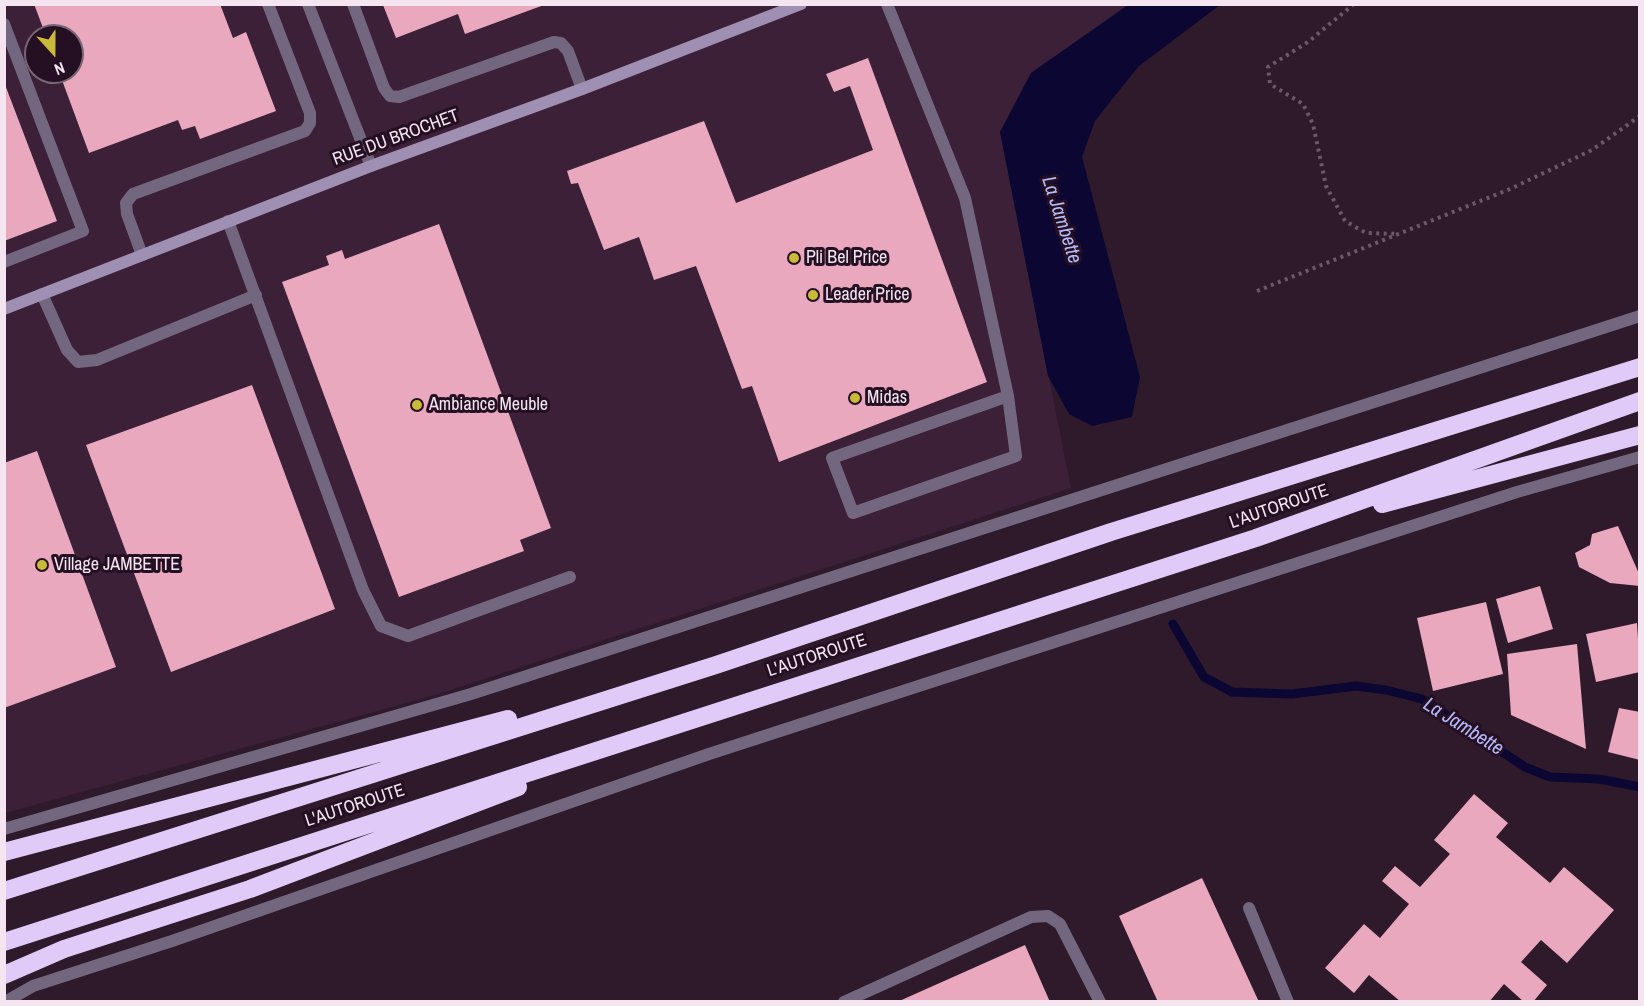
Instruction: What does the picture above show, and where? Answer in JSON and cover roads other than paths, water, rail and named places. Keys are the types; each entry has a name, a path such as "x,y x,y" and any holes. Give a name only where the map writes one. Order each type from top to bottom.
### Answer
{"highway":[{"name":"L'AUTOROUTE","path":"4,891 716,665 1111,532 1640,367"},
{"name":"L'AUTOROUTE","path":"4,942 1256,538 1640,401"},
{"path":"1256,538 1640,435"},
{"path":"4,852 716,665"},
{"path":"4,975 64,949 250,889 746,701"}],"main road":[{"name":"RUE DU BROCHET","path":"4,309 371,166 582,89 801,4"}],"street":[{"path":"142,255 127,214 126,203 133,194 305,131 310,123 310,112 268,4"},
{"path":"309,4 371,166"},
{"path":"353,4 384,88 390,96 399,97 554,42 561,43 568,51 582,89"},
{"path":"887,4 965,198 1008,396 1016,456 853,513 832,458 1008,396"},
{"path":"4,24 83,231 4,262"},
{"path":"228,221 363,590 381,626 408,636 570,577"},
{"path":"42,294 68,350 78,362 97,360 256,295"},
{"path":"4,829 471,694 1640,316"},
{"path":"5,1002 33,986 172,941 720,750 1516,492 1640,457"},
{"path":"1249,909 1288,1002"},
{"path":"844,1002 1031,916 1048,916 1060,924 1100,1002"}],"water":[{"path":"1128,5 1220,5 1138,67 1095,121 1082,157 1140,377 1132,417 1092,426 1069,414 1048,376 1000,132 1031,73"}],"waterway":[{"name":"La Jambette","path":"1173,624 1204,677 1232,692 1292,694 1356,686 1386,690 1422,699 1525,767 1550,777 1599,779 1640,787"}],"place":[{"name":"Pli Bel Price","path":"794,258"},
{"name":"Leader Price","path":"813,295"},
{"name":"Midas","path":"855,398"},
{"name":"Ambiance Meuble","path":"417,405"},
{"name":"Village JAMBETTE","path":"42,565"}]}
